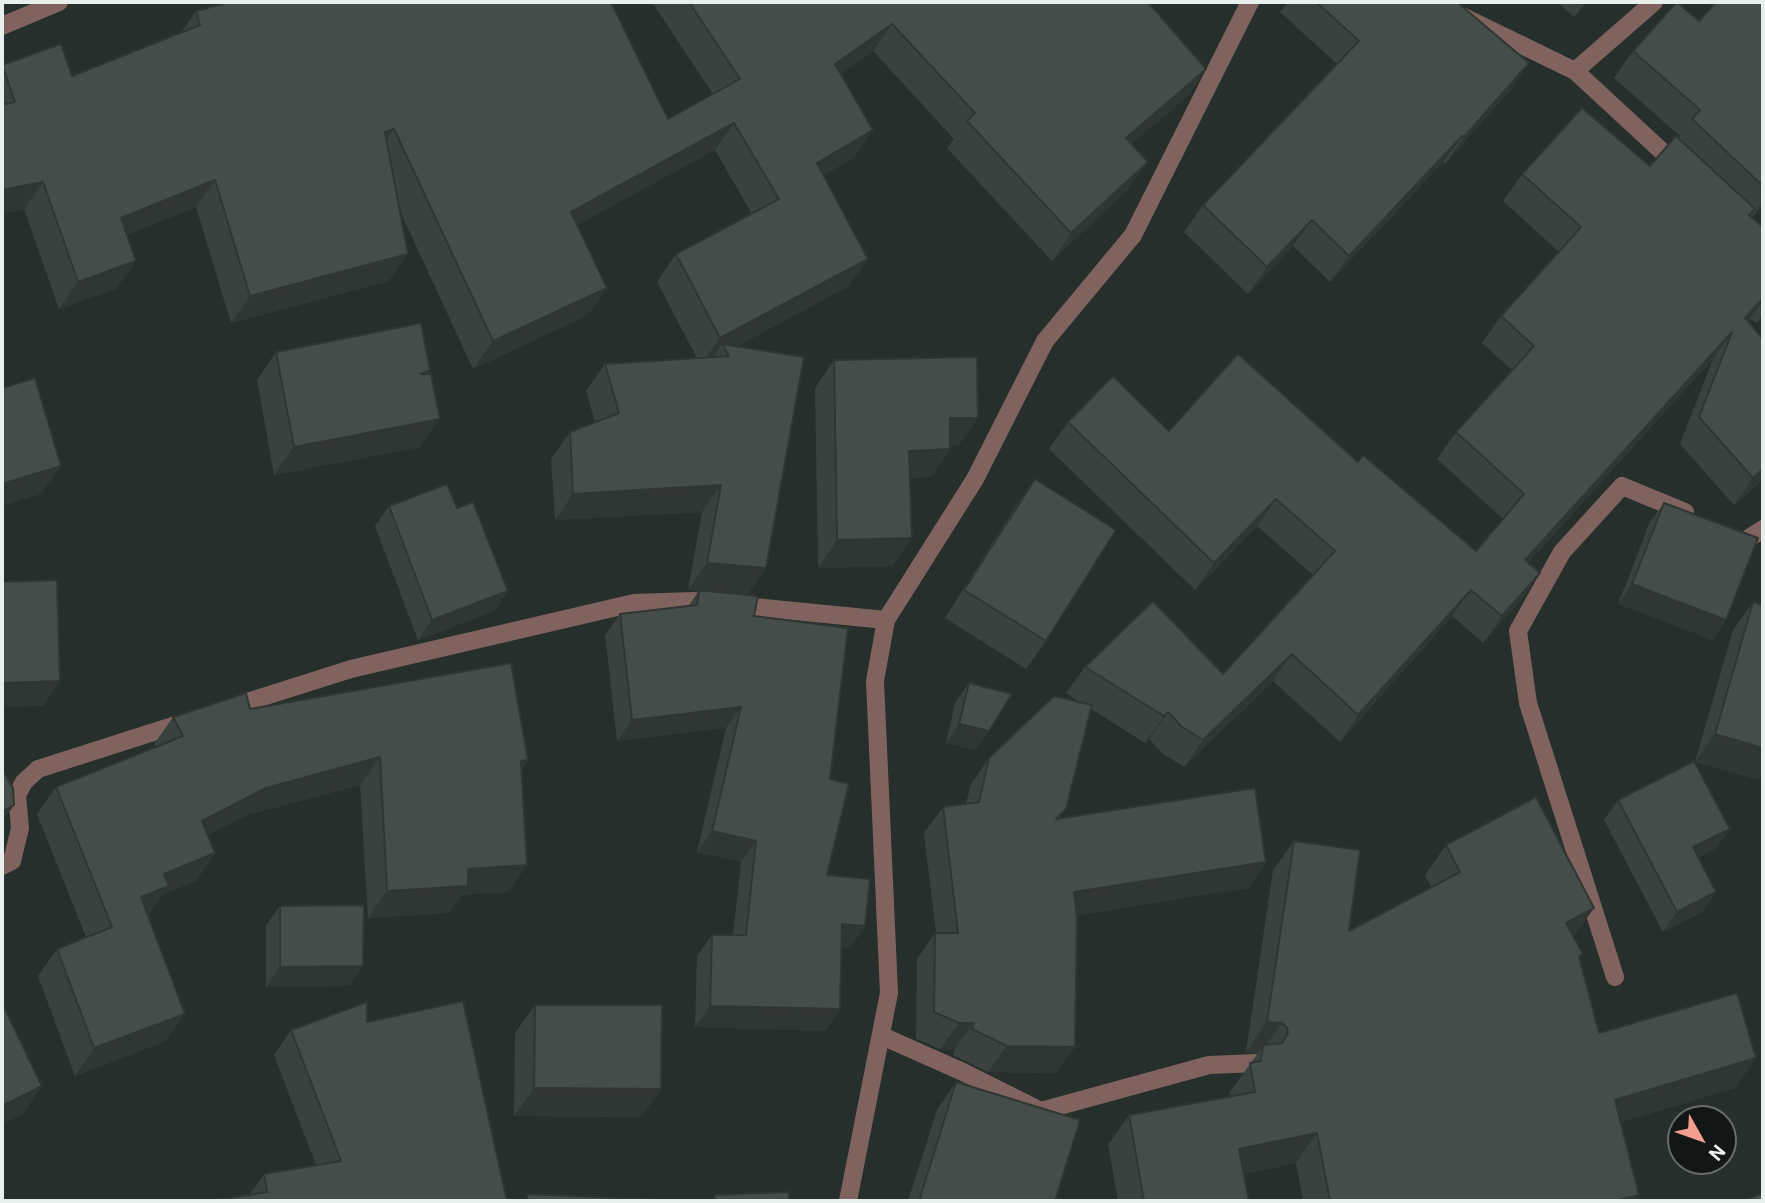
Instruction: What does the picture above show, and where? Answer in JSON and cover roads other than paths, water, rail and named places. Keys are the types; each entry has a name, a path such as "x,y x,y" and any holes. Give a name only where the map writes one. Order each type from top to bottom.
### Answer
{"street":[{"path":"2,26 59,2"},
{"path":"848,1201 889,993 875,681 886,620 975,479 1045,341 1133,235 1250,2"},
{"path":"1433,2 1575,71 1694,182"},
{"path":"1575,71 1654,2"},
{"path":"1615,977 1528,703 1518,631 1562,552 1622,485 1701,520"},
{"path":"1722,531 1743,542 1763,529"},
{"path":"2,866 12,861 20,828 17,795 24,782 38,769 351,670 634,603 693,601 886,620"},
{"path":"881,1036 963,1072 1041,1111 1209,1065 1256,1063"}]}
